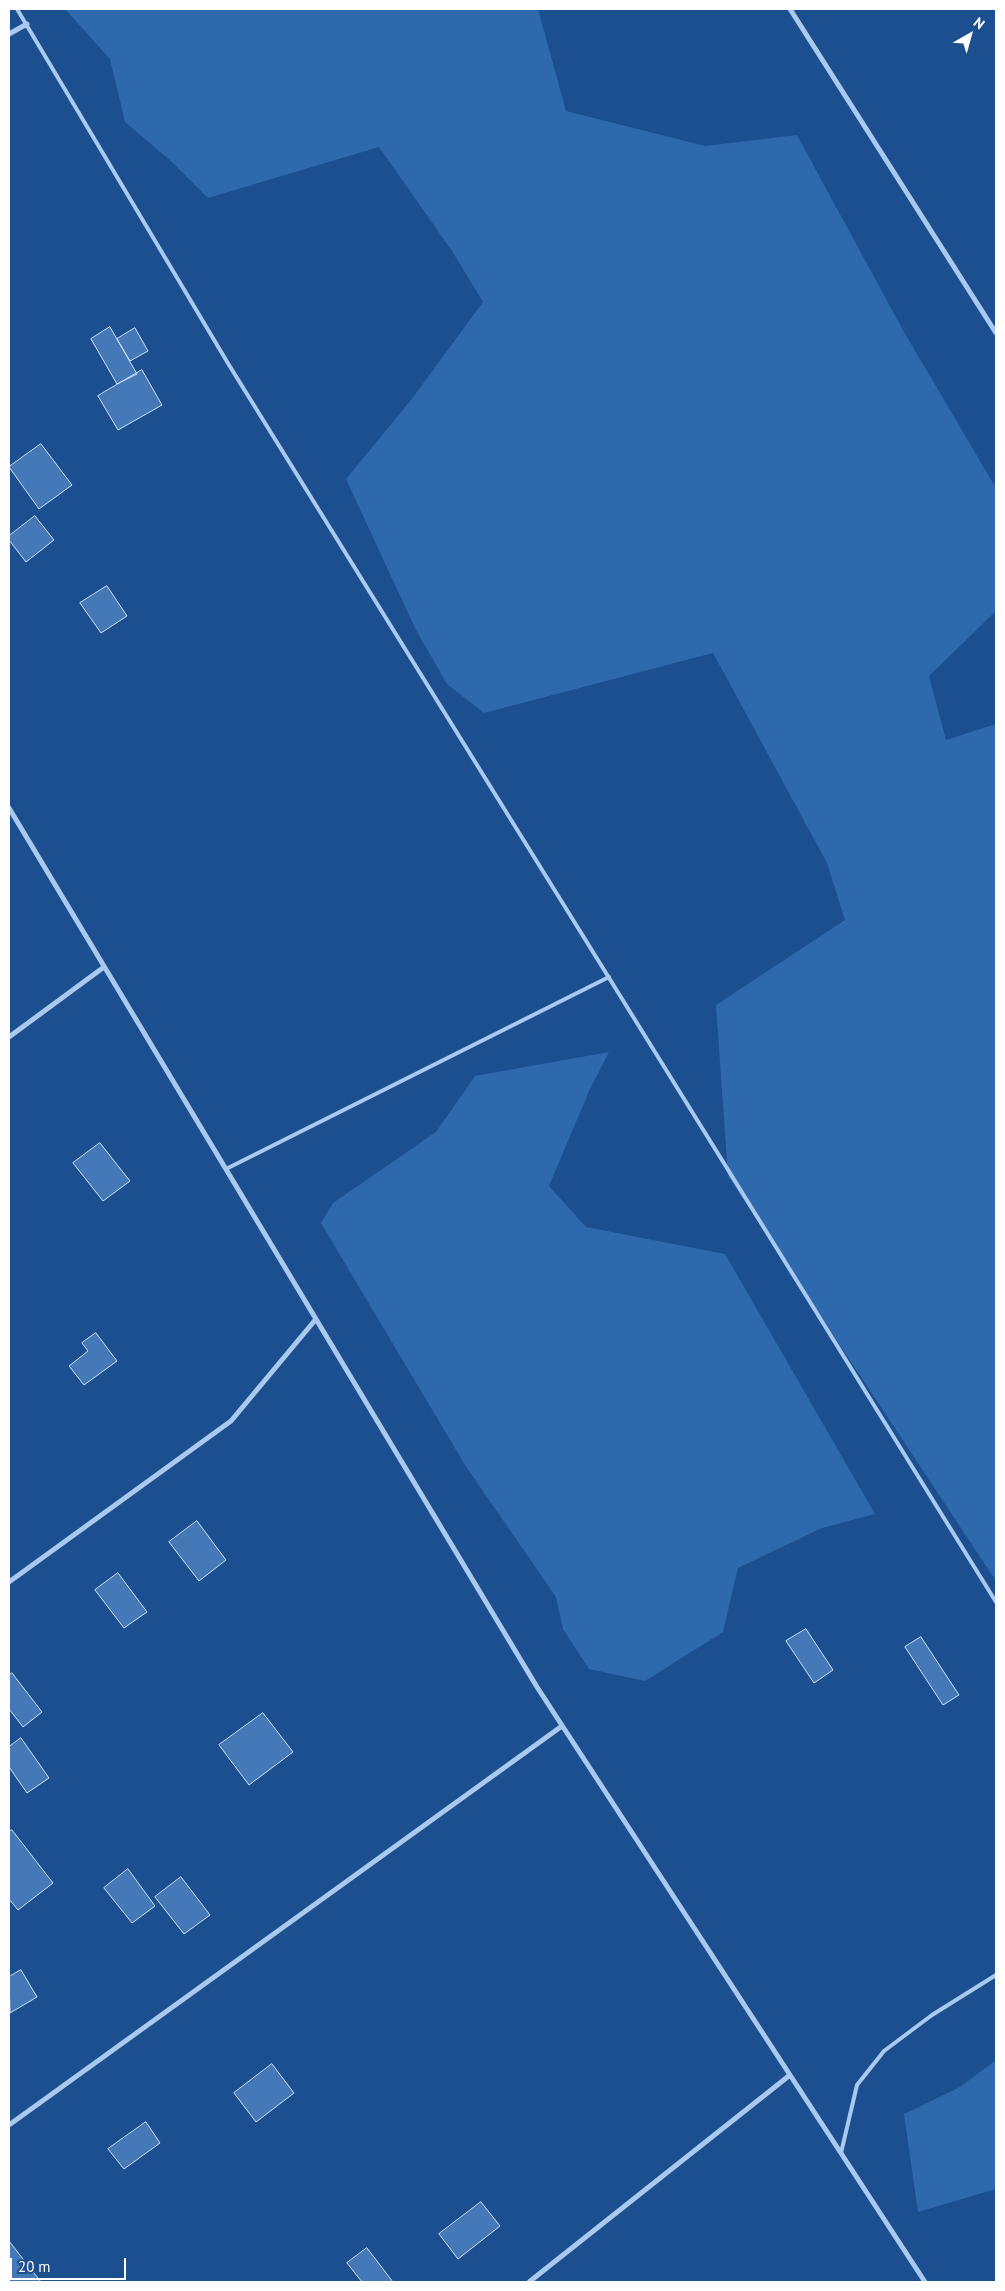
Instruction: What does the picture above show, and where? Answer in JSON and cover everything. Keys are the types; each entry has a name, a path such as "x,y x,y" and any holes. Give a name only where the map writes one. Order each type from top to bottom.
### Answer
{"street":[{"path":"790,9 996,334"},
{"path":"9,34 27,24"},
{"path":"9,808 562,1726 925,2282"},
{"path":"9,1037 104,966"},
{"path":"9,1582 231,1421 316,1319"},
{"path":"9,2124 562,1726"},
{"path":"529,2282 790,2075"}],"lane":[{"path":"17,9 229,365 996,1602"},
{"path":"226,1169 608,976"},
{"path":"841,2153 857,2085 884,2051 932,2015 996,1975"}],"shaded area":[{"path":"65,9 538,9 566,111 705,146 797,135 904,332 996,488 996,611 929,676 946,740 996,724 996,1581 728,1176 716,1005 845,920 827,863 713,653 484,713 447,684 415,628 346,479 411,400 483,302 452,251 379,147 208,198 172,162 125,122 110,59"},
{"path":"609,1052 590,1089 549,1186 586,1227 725,1254 875,1514 822,1528 738,1568 723,1632 645,1681 589,1669 563,1629 556,1597 465,1465 321,1223 333,1203 436,1132 475,1076"},
{"path":"996,2060 996,2189 918,2212 904,2114 960,2087"}],"building":[{"path":"110,327 137,374 117,384 91,339"},
{"path":"135,328 148,351 130,361 117,339"},
{"path":"142,370 162,405 118,430 98,396"},
{"path":"41,444 72,485 39,509 9,467"},
{"path":"35,516 54,540 26,562 9,540 9,536"},
{"path":"107,586 127,616 101,633 80,603"},
{"path":"100,1143 130,1181 103,1201 73,1163"},
{"path":"96,1333 117,1361 84,1385 69,1366 88,1351 82,1343"},
{"path":"197,1521 226,1560 199,1581 169,1542"},
{"path":"118,1573 147,1612 124,1628 95,1590"},
{"path":"806,1629 833,1670 814,1683 786,1641"},
{"path":"921,1637 959,1695 943,1705 905,1647"},
{"path":"12,1673 42,1712 23,1727 9,1709 9,1676"},
{"path":"263,1713 293,1752 249,1785 219,1745"},
{"path":"21,1738 49,1778 27,1793 9,1767 9,1747"},
{"path":"12,1830 53,1883 18,1910 9,1899 9,1832"},
{"path":"128,1869 155,1906 132,1923 104,1888"},
{"path":"181,1877 210,1915 184,1934 155,1897"},
{"path":"21,1970 37,1997 10,2013 9,1977"},
{"path":"272,2064 294,2093 256,2122 234,2093"},
{"path":"146,2122 160,2143 124,2169 108,2149"},
{"path":"481,2202 500,2226 458,2259 439,2234"},
{"path":"9,2241 41,2282 9,2282"},
{"path":"367,2248 393,2282 362,2282 347,2263"}]}
